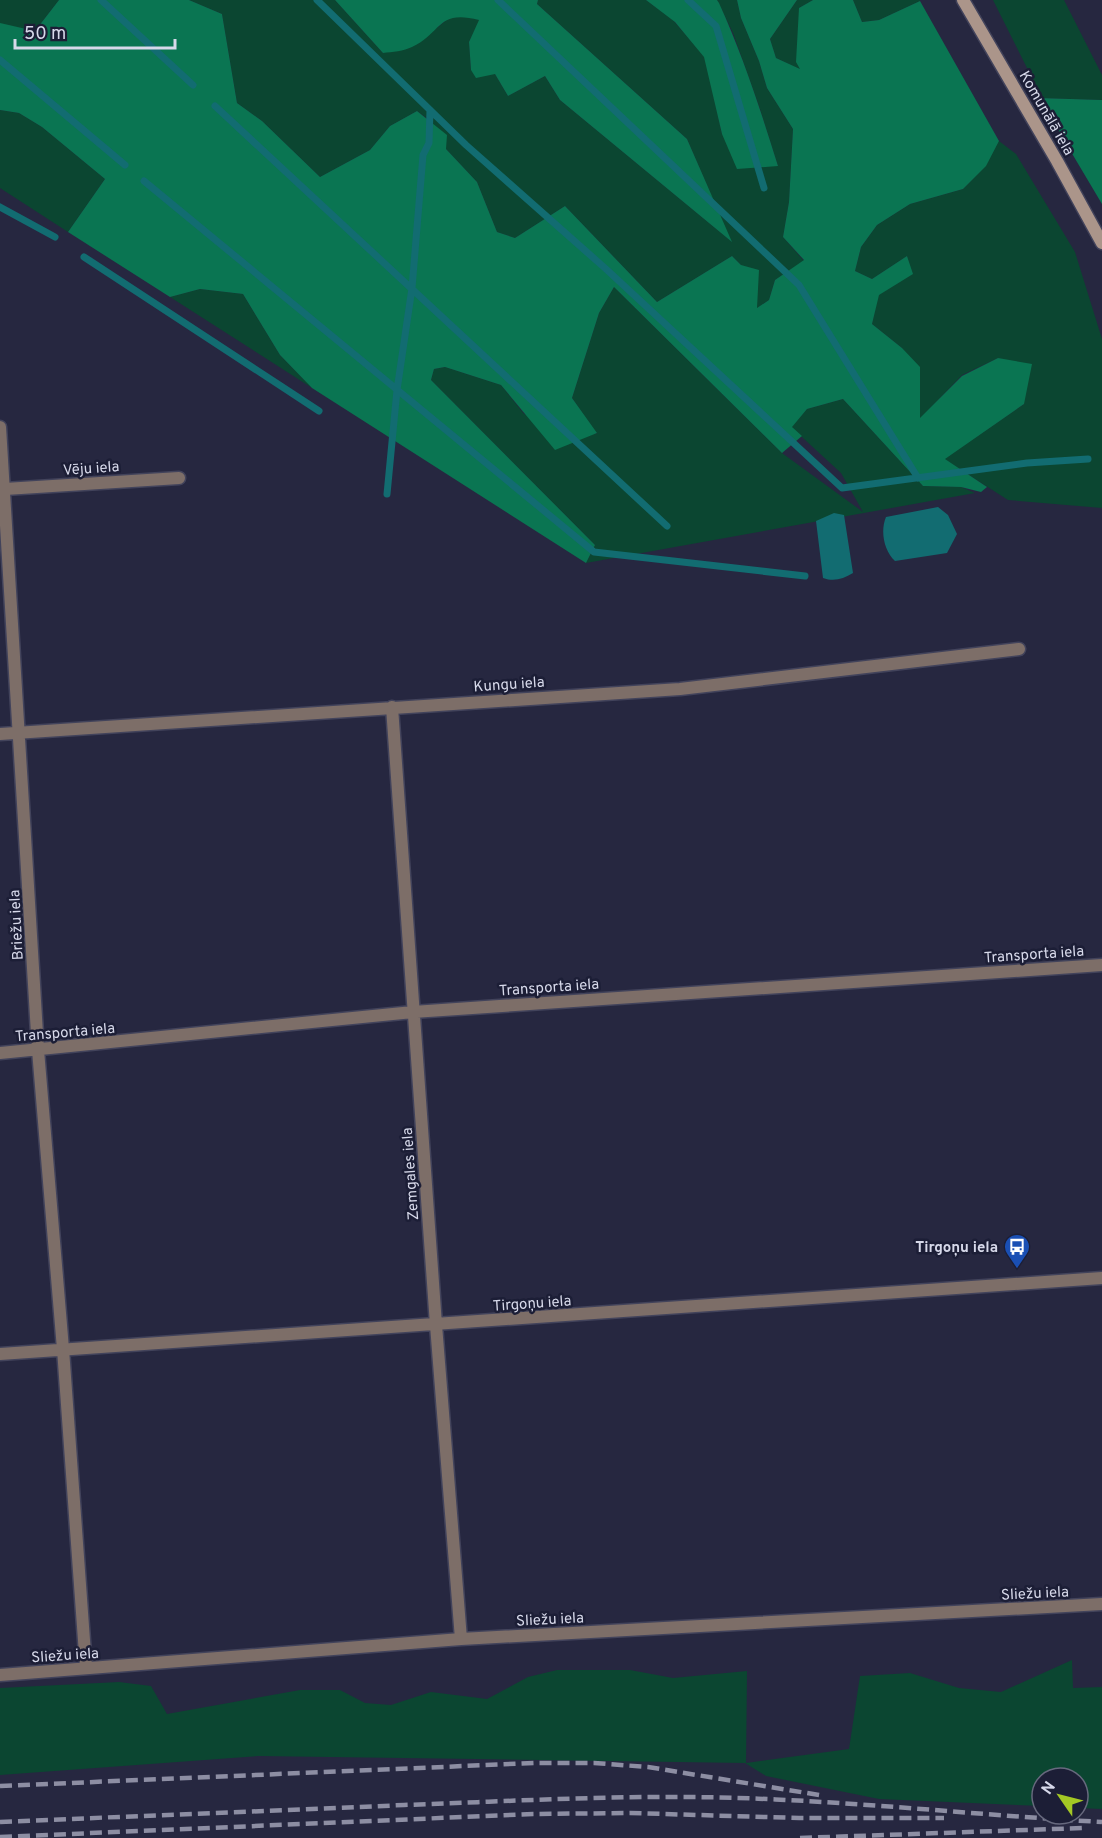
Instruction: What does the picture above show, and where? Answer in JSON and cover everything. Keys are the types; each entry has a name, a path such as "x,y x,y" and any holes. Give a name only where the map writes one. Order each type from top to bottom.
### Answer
{"street":[{"name":"Komunālā iela","path":"963,0 1102,243"},
{"name":"Briežu iela","path":"0,427 38,1050 86,1668"},
{"name":"Vēju iela","path":"5,489 179,478"},
{"name":"Kungu iela","path":"0,734 680,689 1019,649"},
{"name":"Zemgales iela","path":"392,707 461,1639"},
{"name":"Transporta iela","path":"0,1053 413,1012 1102,965"},
{"name":"Tirgoņu iela","path":"0,1354 1102,1278"},
{"name":"Sliežu iela","path":"0,1675 461,1639 1102,1604"}],"shaded area":[{"path":"0,0 59,0 35,31 0,24"},
{"path":"59,0 189,0 222,14 237,103 262,121 320,177 370,150 390,126 417,111 447,135 446,149 477,182 497,232 515,238 565,206 657,302 732,256 741,265 759,270 757,308 769,300 775,280 804,260 783,237 789,202 793,129 767,88 759,61 741,18 737,0 797,0 770,39 776,58 800,69 796,62 799,8 813,0 853,0 862,22 879,20 920,1 999,141 986,166 963,189 910,204 877,225 861,247 855,271 872,279 907,256 913,274 879,295 872,324 902,348 920,367 920,418 962,376 998,358 1032,364 1024,404 945,459 987,487 981,492 961,487 923,486 843,399 807,409 792,427 802,436 782,453 614,287 599,313 572,398 597,433 555,450 501,385 445,367 434,369 431,380 595,545 586,563 312,388 280,355 243,294 200,289 170,297 68,232 105,179 42,127 19,113 0,110 0,23 35,31"},
{"path":"189,0 335,0 383,53 438,27 449,18 465,16 480,20 469,42 471,70 495,74 508,96 545,76 560,100 731,241 687,139 537,4 538,0 646,0 672,19 705,57 722,134 778,166 733,33 717,0 737,0 741,18 759,61 767,88 793,129 789,202 783,237 804,261 775,280 769,300 756,309 741,265 732,256 657,302 565,206 515,238 497,232 477,182 446,149 428,119 417,111 390,126 370,150 320,177 262,121 237,103 222,14"},
{"path":"335,0 538,0 537,4 687,139 732,242 560,100 545,76 508,96 495,74 476,78 471,70 469,42 479,20 465,17 447,20 412,47 383,53"},
{"path":"646,0 717,0 744,63 778,166 737,169 722,134 704,57 675,22"},
{"path":"797,0 813,0 799,8 801,70 776,58 770,39"},
{"path":"853,0 920,1 879,20 862,22"},
{"path":"993,0 1064,0 1102,75 1102,100 1039,98 1027,68"},
{"path":"1039,98 1102,100 1102,204"},
{"path":"0,110 19,113 42,127 105,179 68,232 0,188"},
{"path":"999,141 1016,154 1075,252 1102,339 1102,508 1008,500 944,459 1024,404 998,358 962,375 920,419 902,348 872,324 878,295 912,274 907,256 872,279 855,271 861,247 877,225 910,204 963,189 985,166"},
{"path":"614,287 782,453 863,512 841,473 791,427 807,409 843,399 923,486 961,487 975,493 586,563 595,545 431,380 434,369 445,367 501,385 524,414 597,434 572,398 599,313"},
{"path":"200,289 243,294 280,355 312,388 170,297"},
{"path":"938,507 948,515 957,534 947,553 895,561 888,552 884,540 883,528 886,517"},
{"path":"834,513 844,515 853,573 831,580 823,578 816,521"},
{"path":"1072,1660 1073,1688 1102,1687 1102,1809 1090,1808 1090,1766 1030,1766 1030,1805 879,1799 766,1776 745,1763 259,1756 0,1775 0,1688 119,1682 151,1686 167,1714 300,1690 340,1690 365,1703 391,1705 431,1692 487,1699 528,1677 557,1670 630,1670 673,1678 747,1671 746,1763 849,1749 860,1676 910,1673 959,1688 1001,1692"}],"waterway":[{"path":"101,0 193,85"},
{"path":"317,0 466,145 606,269 842,488 1027,463 1088,459"},
{"path":"498,0 799,285 918,478"},
{"path":"688,0 716,26 764,188"},
{"path":"0,60 125,165"},
{"path":"215,106 667,526"},
{"path":"387,494 397,390 412,288 423,155 429,143 430,110"},
{"path":"144,181 594,552 805,576"},
{"path":"0,207 55,237"},
{"path":"84,257 319,411"}],"railway":[{"path":"0,1786 534,1763 594,1763 648,1767 825,1796"},
{"path":"0,1822 534,1800 665,1797 829,1802 1102,1822"},
{"path":"0,1837 533,1814 630,1813 799,1818 944,1818"},
{"path":"800,1838 1082,1828"}],"place":[{"name":"Tirgoņu iela","path":"1017,1270"}]}
